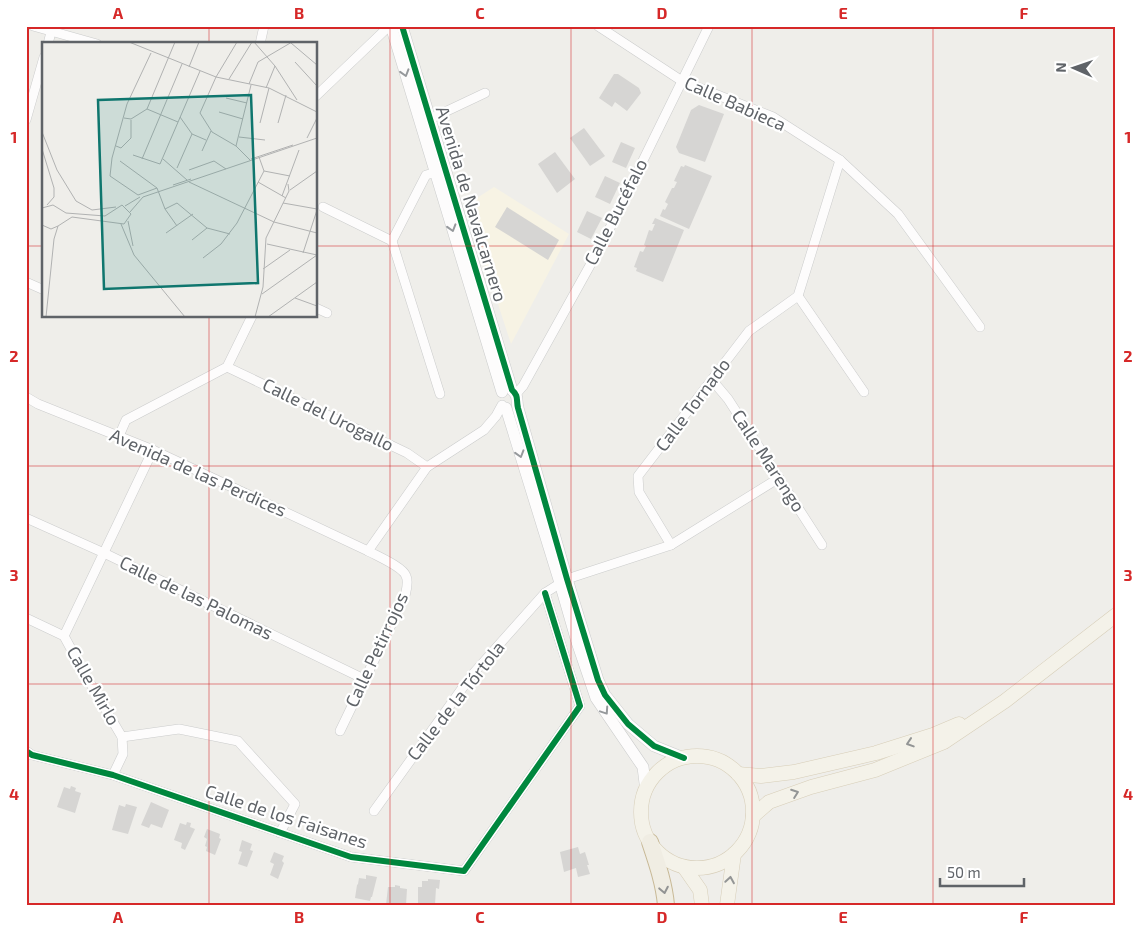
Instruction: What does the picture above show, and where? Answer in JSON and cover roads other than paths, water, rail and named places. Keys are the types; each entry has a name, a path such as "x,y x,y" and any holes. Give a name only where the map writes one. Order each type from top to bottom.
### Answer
{"highway":[{"path":"650,842 660,871 666,905"}],"main road":[{"path":"753,816 769,802 811,787 875,770 944,742 1005,701 1116,615"},
{"path":"738,774 761,776 794,772 876,753 933,735 988,712"},
{"path":"699,756 713,758 727,764 747,786 752,801 753,816 744,844 723,862 710,867 684,867 670,861 659,853 650,842 644,830 642,804 646,792 655,776 668,764 684,758 699,756"},
{"path":"726,905 734,854"},
{"path":"684,867 700,890 702,905"}],"street":[{"path":"33,26 89,42"},
{"path":"260,42 264,26"},
{"path":"318,94 384,30 391,26"},
{"name":"Avenida de Navalcarnero","path":"391,26 440,171 564,581 598,680 606,695 628,724 654,746 684,758"},
{"name":"Avenida de Navalcarnero","path":"402,26 430,119 440,171"},
{"name":"Calle Babieca","path":"598,26 682,81 773,117 840,160 898,214 980,327"},
{"name":"Calle Bucéfalo","path":"509,399 523,386 603,242 709,26"},
{"path":"48,42 51,32"},
{"path":"26,120 42,65"},
{"name":"Avenida de Navalcarnero","path":"430,119 485,93"},
{"path":"840,160 798,296 864,392"},
{"path":"440,171 426,175 392,241 440,394"},
{"path":"323,207 392,241"},
{"path":"26,282 42,289"},
{"name":"Calle Tornado","path":"671,545 639,492 638,476 749,331 798,296"},
{"path":"318,309 327,313"},
{"path":"119,436 126,420 226,366 251,318"},
{"name":"Calle del Urogallo","path":"226,366 408,454 427,467"},
{"name":"Calle Marengo","path":"712,380 728,399 822,545"},
{"name":"Avenida de las Perdices","path":"26,397 38,404 153,450 368,551 400,569"},
{"path":"368,551 427,467 484,430 509,399"},
{"path":"64,636 153,450"},
{"path":"671,545 780,478"},
{"name":"Calle de las Palomas","path":"26,518 104,553 364,679"},
{"name":"Calle de la Tórtola","path":"374,810 471,676 545,593 564,581 671,545"},
{"name":"Calle Petirrojos","path":"340,731 407,588 406,576 400,569"},
{"name":"Avenida de Navalcarnero","path":"564,581 577,642 596,698 643,767 646,792"},
{"name":"Calle de los Faisanes","path":"26,751 32,755 113,775 351,857 464,871 580,706 545,593"},
{"name":"Calle Mirlo","path":"26,618 64,636 122,737 123,754 113,775"},
{"path":"122,737 179,729 238,741 295,804 280,833"}]}
